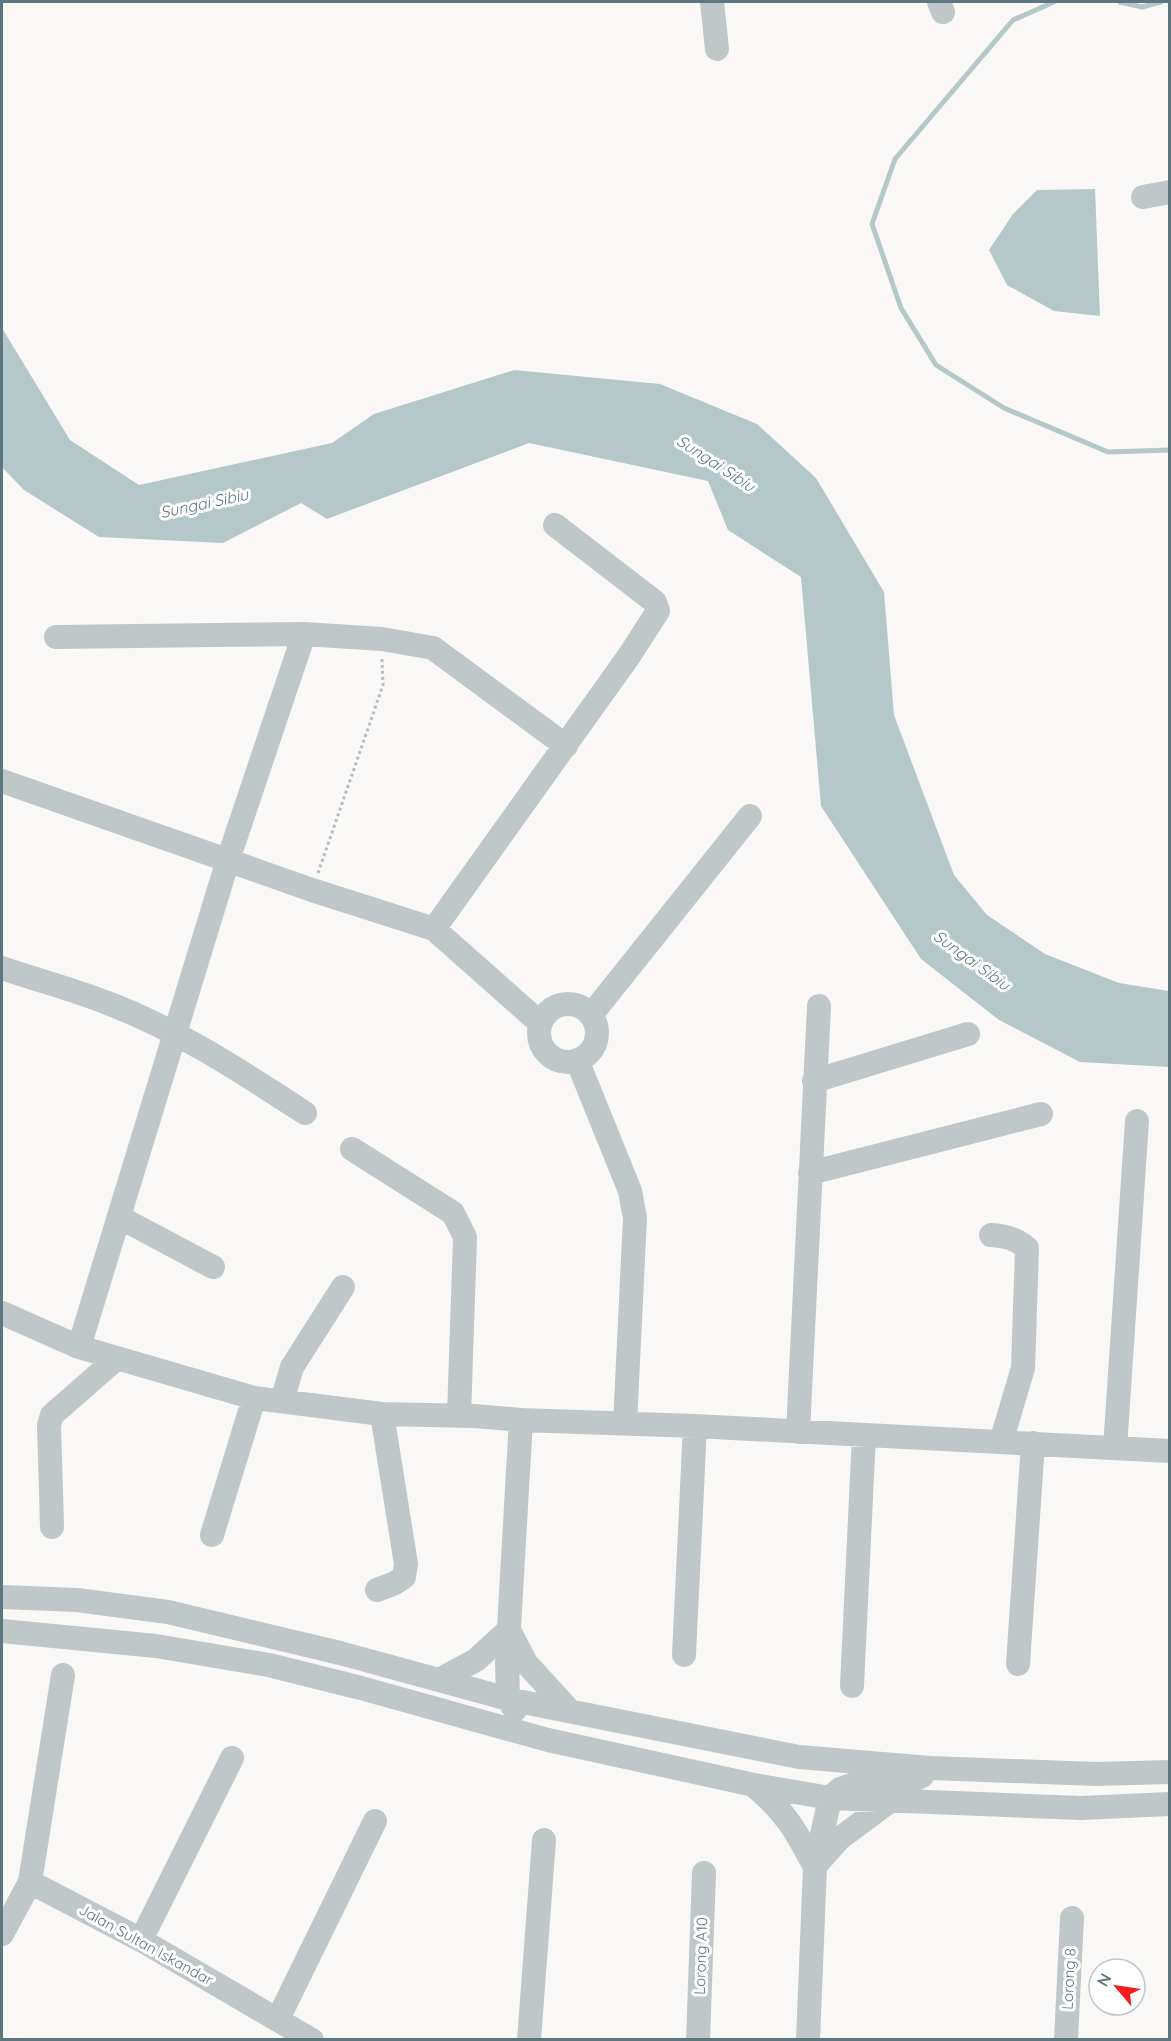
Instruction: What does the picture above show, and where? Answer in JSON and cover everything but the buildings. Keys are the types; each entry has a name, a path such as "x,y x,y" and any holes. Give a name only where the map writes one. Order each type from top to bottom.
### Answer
{"street":[{"path":"712,2 717,50"},
{"path":"1143,197 1170,192"},
{"path":"434,929 566,746 647,631 658,611 655,602 555,525"},
{"path":"56,637 304,634 382,639 433,648 566,746"},
{"path":"79,1347 228,860 304,634"},
{"path":"2,781 312,890 434,929 540,1023"},
{"path":"591,1015 750,816"},
{"path":"2,968 110,1003 175,1033 236,1068 305,1113"},
{"path":"563,1004 578,1005 591,1015 597,1030 596,1041 587,1055 577,1060 564,1062 547,1053 540,1042 540,1023 549,1011 563,1004"},
{"path":"798,1432 819,1006"},
{"path":"814,1081 968,1034"},
{"path":"577,1060 630,1191 635,1218 625,1423"},
{"path":"810,1173 1041,1114"},
{"path":"1115,1448 1137,1121"},
{"path":"352,1149 453,1213 461,1226 465,1237 459,1416"},
{"path":"119,1217 213,1267"},
{"path":"991,1235 1010,1237 1027,1248 1023,1368 1001,1442"},
{"path":"282,1401 292,1367 343,1287"},
{"path":"2,1313 79,1347 254,1398 382,1414 695,1426 1170,1451"},
{"path":"52,1527 49,1425 52,1415 116,1359"},
{"path":"212,1535 254,1398"},
{"path":"377,1590 395,1583 404,1576 406,1564 382,1414"},
{"path":"521,1420 509,1630 508,1699 523,1721 548,1740"},
{"path":"684,1655 695,1426"},
{"path":"852,1686 864,1435"},
{"path":"1018,1664 1033,1443"},
{"path":"2,1597 77,1600 168,1612 340,1653 508,1699 799,1757 930,1768 1096,1774 1170,1772"},
{"path":"439,1680 476,1659 509,1630"},
{"path":"509,1630 526,1663 570,1711"},
{"path":"2,1631 156,1646 269,1665 362,1688 548,1740 754,1785 830,1798 1081,1808 1170,1804"},
{"path":"2,1934 30,1882 63,1675"},
{"path":"141,1940 232,1758"},
{"path":"808,2040 815,1867 830,1798 840,1790 852,1785 911,1781 922,1777 930,1768"},
{"path":"754,1785 774,1802 794,1827 815,1867"},
{"path":"815,1867 839,1839 890,1801"},
{"path":"278,2019 375,1821"},
{"path":"529,2040 544,1840"},
{"name":"Lorong A10","path":"698,2040 704,1873"},
{"name":"Jalan Sultan Iskandar","path":"30,1882 141,1940 312,2040"},
{"name":"Lorong 8","path":"1066,2040 1072,1918"}],"path":[{"path":"312,890 383,686 382,639"}],"water":[{"path":"1095,189 1100,316 1054,311 1007,285 989,250 1013,214 1037,190"},
{"name":"Sungai Sibiu","path":"2,328 70,440 139,485 332,443 374,414 514,370 660,384 757,424 816,478 884,592 894,715 954,875 987,915 1045,954 1119,983 1169,991 1169,1067 1080,1062 999,1020 921,959 821,806 801,577 728,530 708,481 529,443 327,519 301,503 223,543 99,537 24,490 2,467"}],"waterway":[{"path":"1054,2 1013,20 895,159 872,224 901,308 936,365 1004,408 1108,452 1170,450"},
{"path":"1120,2 1142,7 1161,2"}]}
